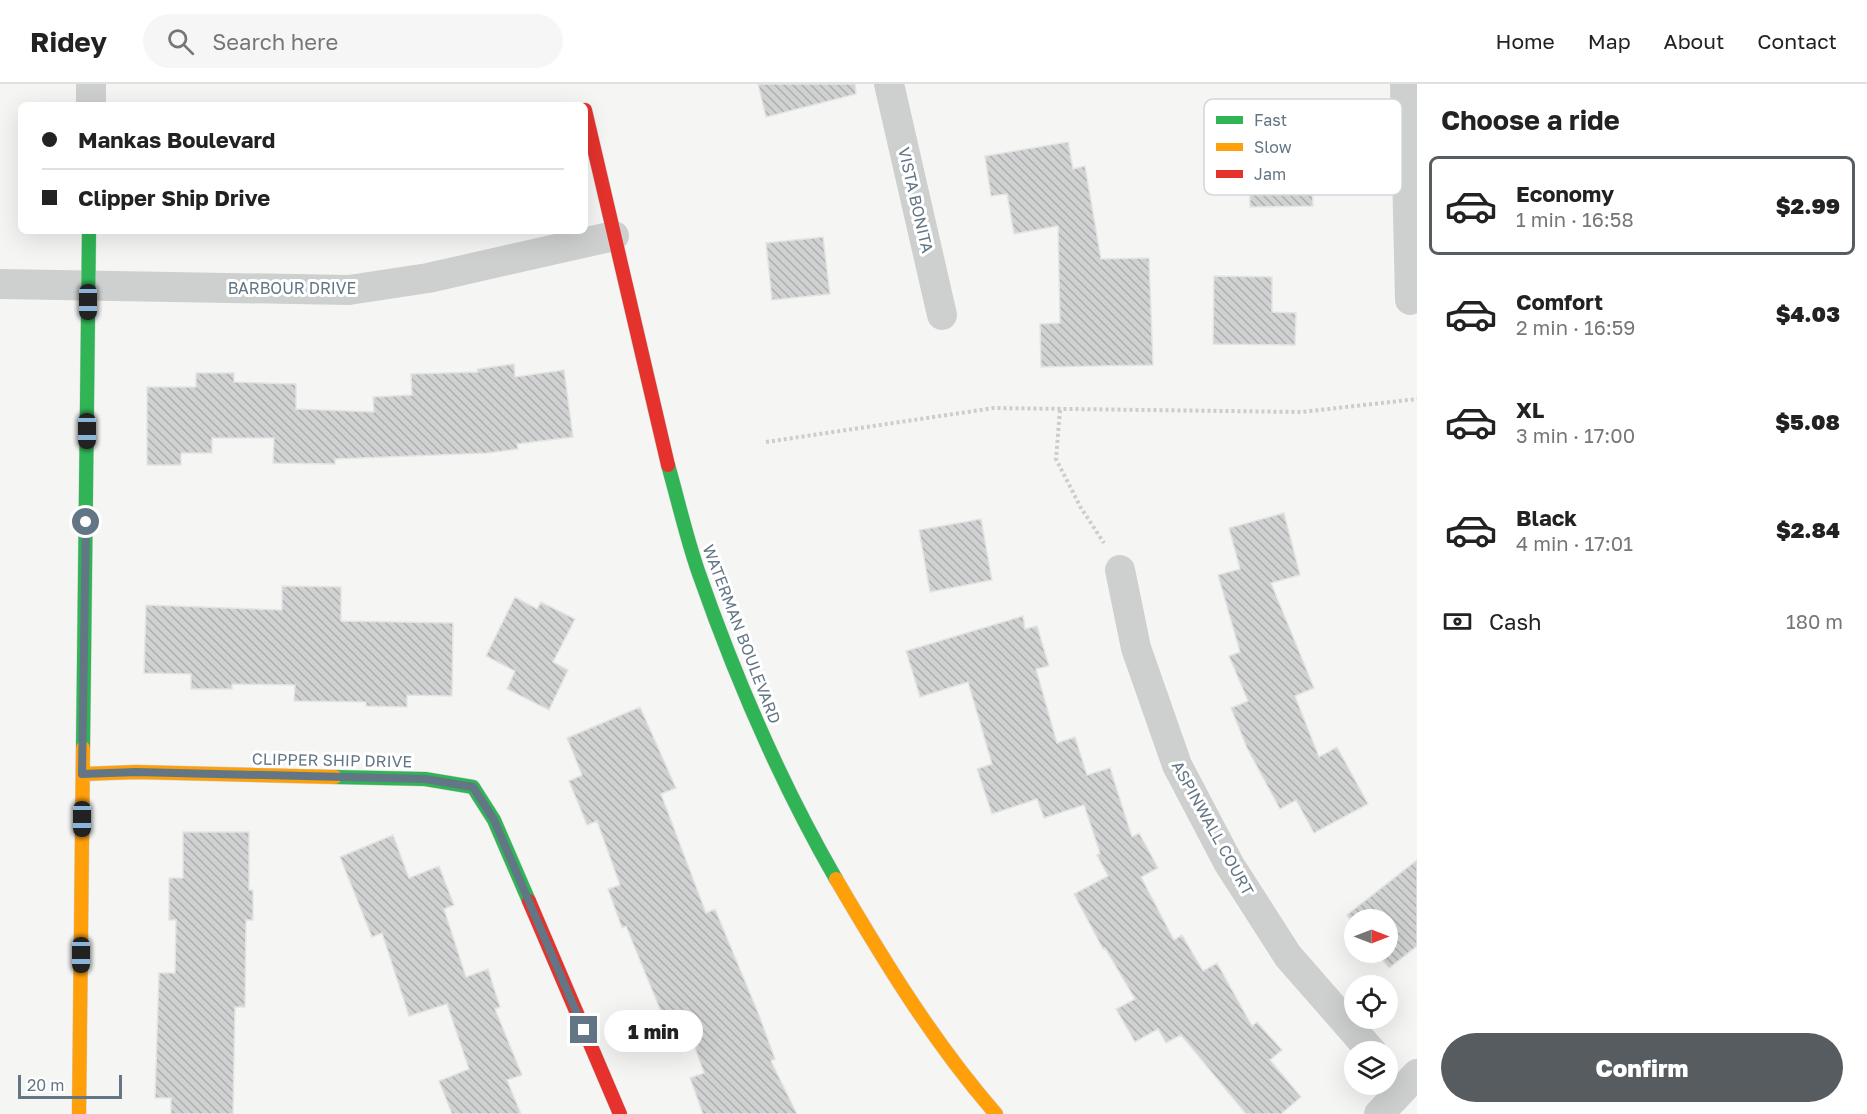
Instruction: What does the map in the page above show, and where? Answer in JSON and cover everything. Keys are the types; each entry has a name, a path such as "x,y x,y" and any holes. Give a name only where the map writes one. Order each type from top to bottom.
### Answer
{"street":[{"path":"90,102 91,84"},
{"name":"VISTA BONITA","path":"889,84 942,315"},
{"path":"1406,84 1410,300"},
{"name":"WATERMAN BOULEVARD","path":"588,123 659,433 697,569 756,723 820,853 878,951 921,1015 996,1114"},
{"path":"79,1114 89,234"},
{"name":"BARBOUR DRIVE","path":"0,284 349,290 428,278 614,236"},
{"name":"ASPINWALL COURT","path":"1120,570 1136,648 1177,765 1229,864 1288,956 1362,1041"},
{"name":"CLIPPER SHIP DRIVE","path":"82,774 136,772 425,779 473,787 494,820 620,1114"},
{"path":"1379,1114 1403,1076"}],"path":[{"path":"766,442 994,408 1302,412 1417,399"},
{"path":"1060,410 1056,459 1082,508 1120,570"}],"building":[{"path":"758,84 855,84 856,94 766,117"},
{"path":"1068,142 1073,169 1085,166 1101,259 1149,258 1153,365 1041,367 1040,324 1060,323 1058,226 1014,234 1007,194 991,196 985,156"},
{"path":"1250,195 1313,195 1313,206 1250,207"},
{"path":"823,237 830,294 772,300 766,243"},
{"path":"1214,276 1272,277 1272,312 1296,313 1295,345 1213,344"},
{"path":"514,364 515,377 564,370 573,437 517,444 518,449 487,453 335,459 335,464 273,463 274,438 212,438 212,453 181,453 181,465 147,465 147,387 196,387 196,373 234,373 234,382 296,384 296,409 374,412 373,397 412,395 411,374 478,372 477,369"},
{"path":"1284,513 1300,575 1271,583 1314,688 1295,696 1319,757 1337,747 1368,804 1314,833 1296,800 1280,809 1247,748 1231,708 1248,701 1229,656 1240,652 1218,575 1240,569 1229,528"},
{"path":"981,519 992,580 930,592 919,530"},
{"path":"282,586 341,587 341,621 453,623 452,696 407,695 407,707 366,706 366,702 294,701 295,685 232,684 232,689 191,689 191,674 144,673 146,605 282,610"},
{"path":"515,597 537,609 541,602 575,619 553,662 568,670 549,710 507,689 515,671 486,656"},
{"path":"1023,616 1025,629 1037,626 1049,666 1036,669 1057,743 1075,737 1087,775 1110,768 1132,837 1139,833 1158,868 1141,877 1174,940 1182,935 1203,971 1217,963 1252,1026 1257,1022 1282,1050 1270,1060 1301,1097 1281,1114 1246,1114 1181,1035 1166,1043 1158,1029 1135,1042 1116,1009 1135,999 1105,948 1103,949 1074,894 1108,876 1097,855 1100,853 1084,805 1044,818 1037,799 992,814 977,769 992,764 968,682 920,697 906,651"},
{"path":"640,707 676,788 661,794 706,913 715,909 759,1015 775,1059 771,1061 797,1114 703,1114 690,1078 704,1073 684,1016 666,1024 626,926 622,928 608,889 620,885 597,821 587,825 569,781 582,775 567,738"},
{"path":"183,832 249,832 249,890 253,890 253,920 246,920 245,1007 235,1007 233,1114 171,1114 171,1098 155,1098 159,973 175,973 176,920 169,920 169,878 183,878"},
{"path":"393,835 409,878 439,866 454,905 444,909 466,977 488,969 500,1007 495,1009 522,1075 507,1080 521,1114 452,1114 439,1081 469,1069 447,1004 409,1016 382,933 372,937 340,857"},
{"path":"1417,860 1417,946 1398,961 1398,909 1355,909"},
{"path":"1385,963 1395,963 1389,968"}],"traffic: fast":[{"path":"83,748 89,234"},
{"path":"668,465 698,571 727,650 777,767 836,879"},
{"path":"335,777 425,779 473,787 494,820 529,901"}],"traffic: slow":[{"path":"79,1114 83,748"},
{"path":"83,774 136,772 335,777"},
{"path":"836,879 891,971 931,1030 996,1114"}],"traffic: jam":[{"path":"588,123 668,465"},
{"path":"529,901 620,1114"}],"route":[{"path":"86,522 82,774 136,772 425,779 473,787 494,820 584,1030"}]}
